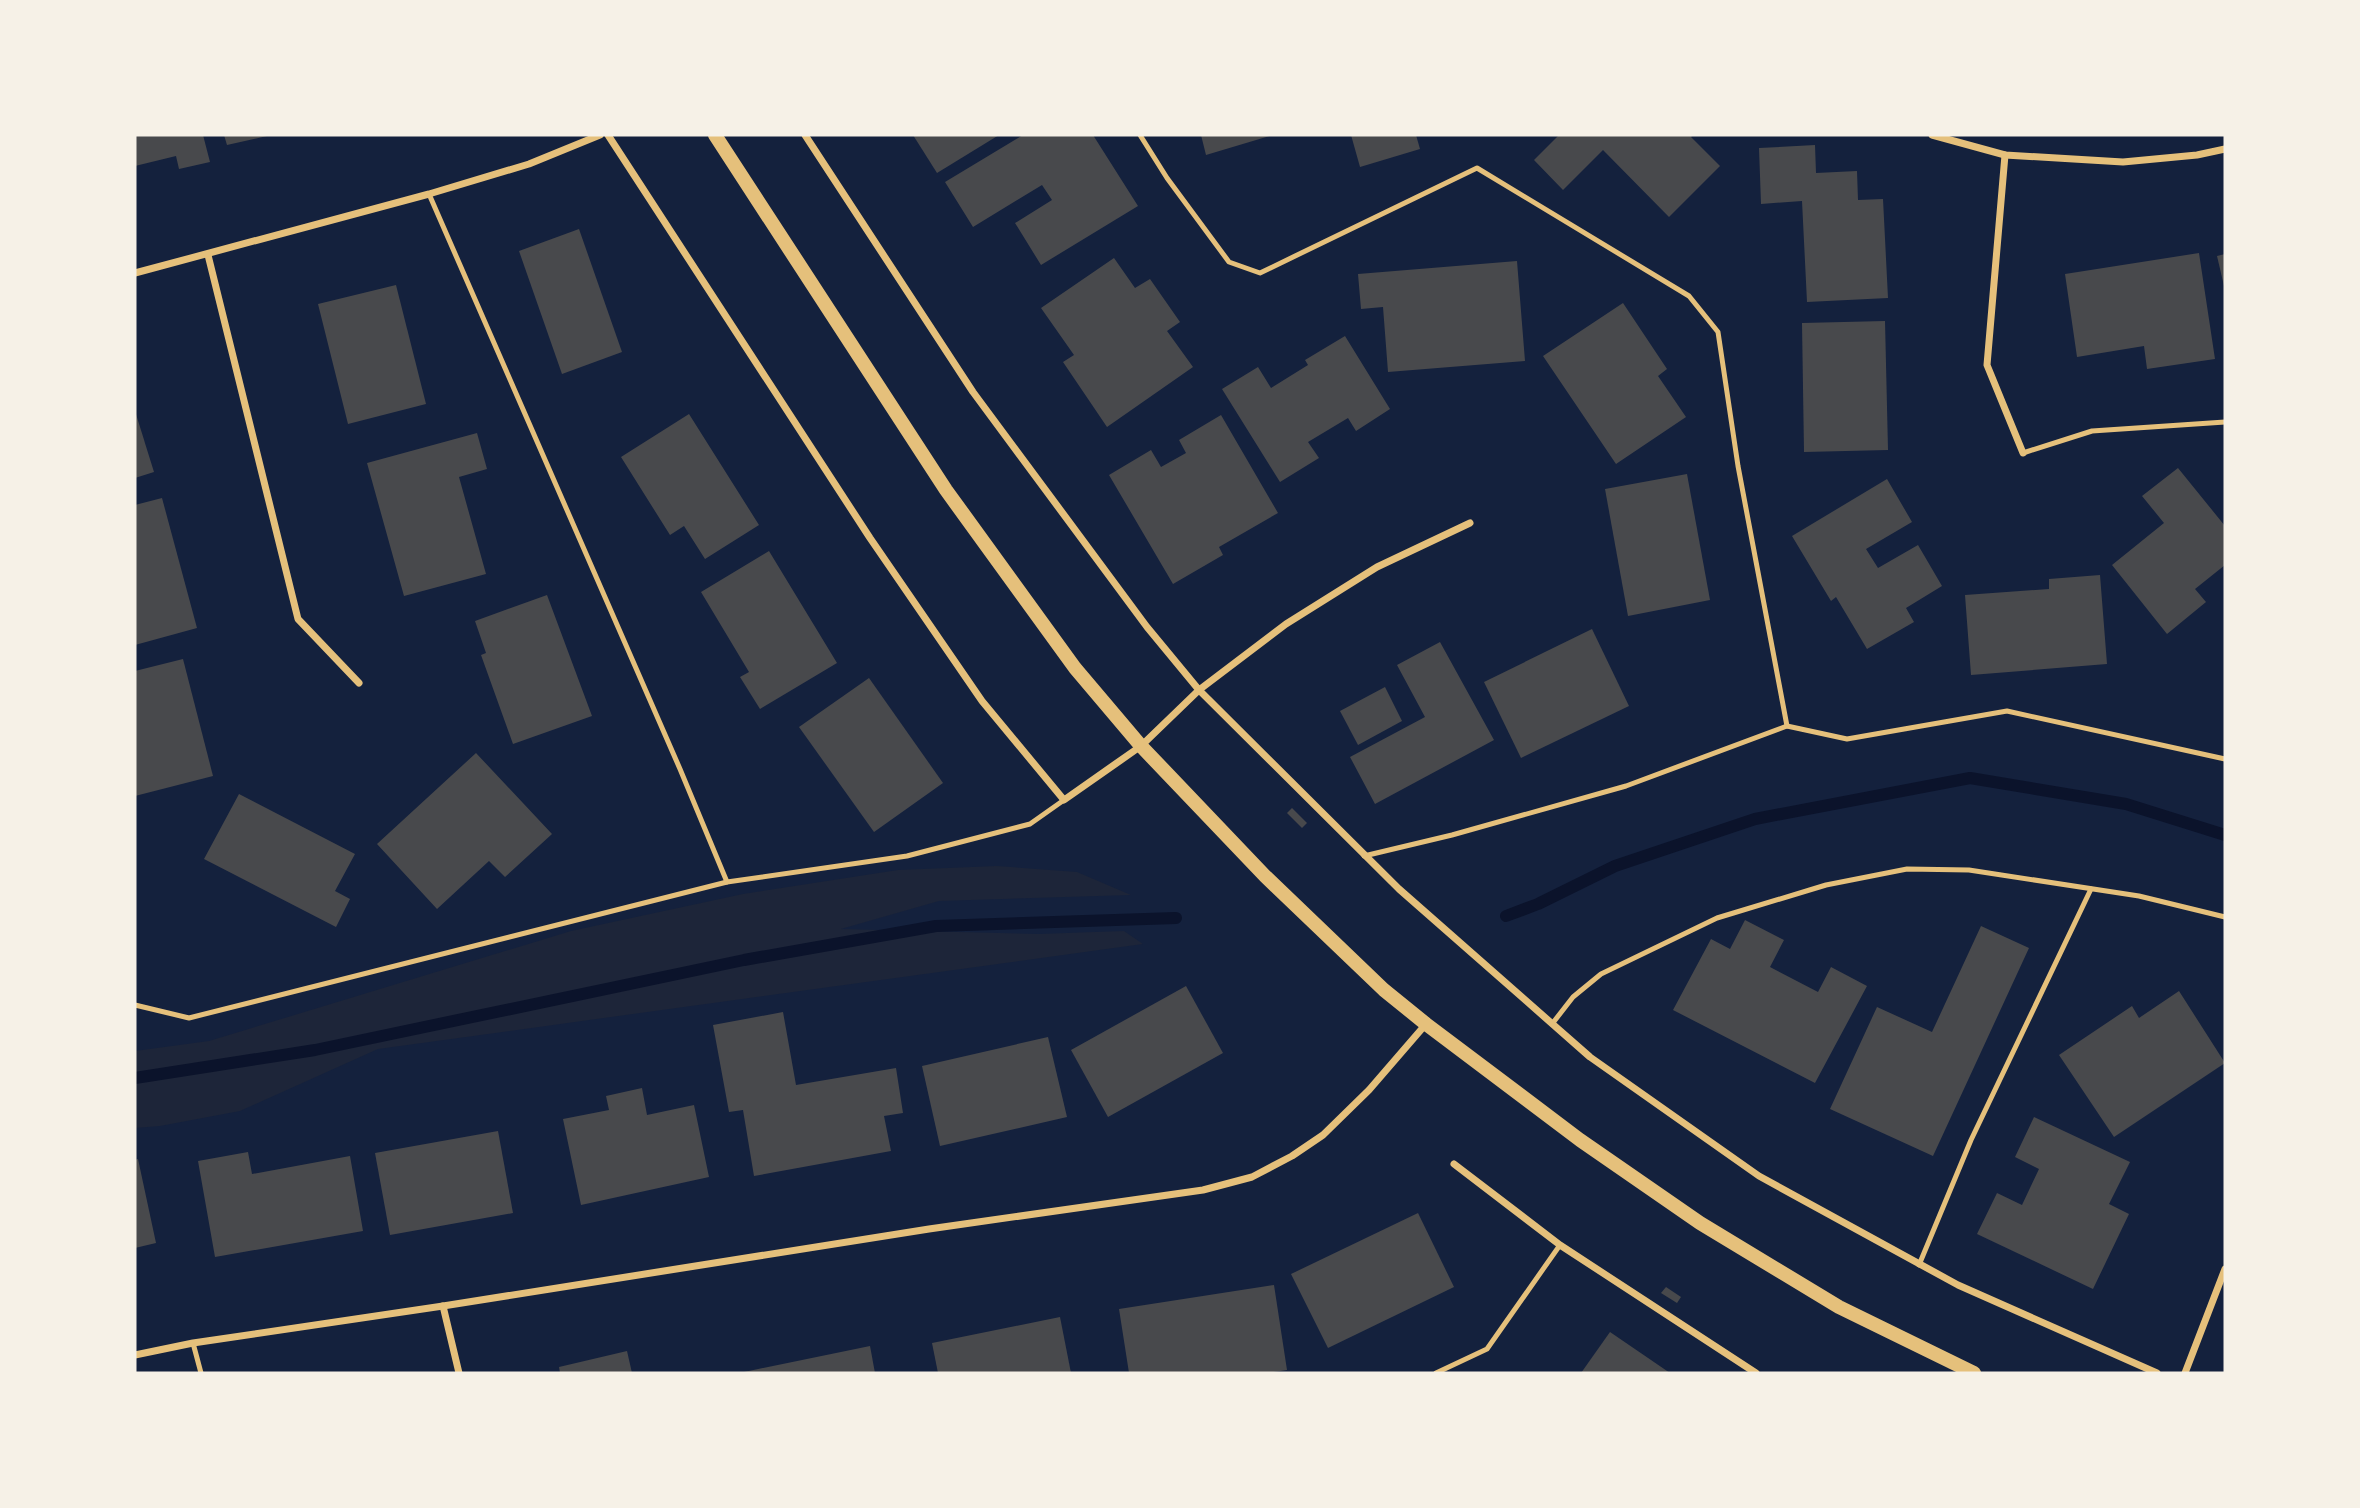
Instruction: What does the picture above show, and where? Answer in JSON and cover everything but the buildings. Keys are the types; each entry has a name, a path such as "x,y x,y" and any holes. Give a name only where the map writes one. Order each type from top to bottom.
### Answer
{"main road":[{"path":"715,135 946,490 1075,668 1141,746 1265,876 1384,990 1580,1140 1700,1223 1839,1307 1974,1373"}],"street":[{"path":"135,273 429,194 529,164 600,135"},
{"path":"608,135 863,526 982,701 1064,800 1141,746 1199,690 1286,624 1377,567 1470,523"},
{"path":"805,135 973,392 1147,627 1199,690 1399,889 1590,1057 1759,1176 1958,1285 2157,1373"},
{"path":"1932,135 2005,155 2123,162 2197,155 2225,149"},
{"path":"2005,155 1987,365 2023,453"},
{"path":"208,255 298,619 359,683"},
{"path":"135,1354 929,1229 1203,1190 1252,1177 1292,1156 1331,1128 1426,1024"},
{"path":"1454,1164 1560,1245 1756,1373"},
{"path":"2185,1373 2225,1269"},
{"path":"443,1306 459,1373"}],"lane":[{"path":"1140,135 1167,178 1229,262 1260,273 1477,168 1689,296 1718,332 1738,466 1787,726"},
{"path":"429,194 727,882"},
{"path":"2023,453 2092,431 2225,422"},
{"path":"1364,856 1452,835 1626,786 1787,726 1847,739 2007,710 2225,760"},
{"path":"135,1006 189,1018 727,882 919,853 1030,824 1064,800"},
{"path":"1552,1024 1573,997 1601,974 1717,918 1826,884 1907,869 1969,870 2139,897 2225,917"},
{"path":"1919,1265 1971,1140 2091,889"},
{"path":"1436,1373 1488,1349 1560,1245"},
{"path":"193,1343 201,1373"}],"shaded area":[{"path":"997,866 1077,872 1131,895 939,901 841,929 1038,934 1124,931 1143,944 378,1049 240,1111 135,1128 135,1051 209,1041 571,931 743,894 898,870"}],"waterway":[{"path":"1506,916 1538,904 1615,866 1755,819 1970,778 2126,804 2225,835"},
{"path":"135,1078 315,1050 744,960 936,926 1176,918"}]}
